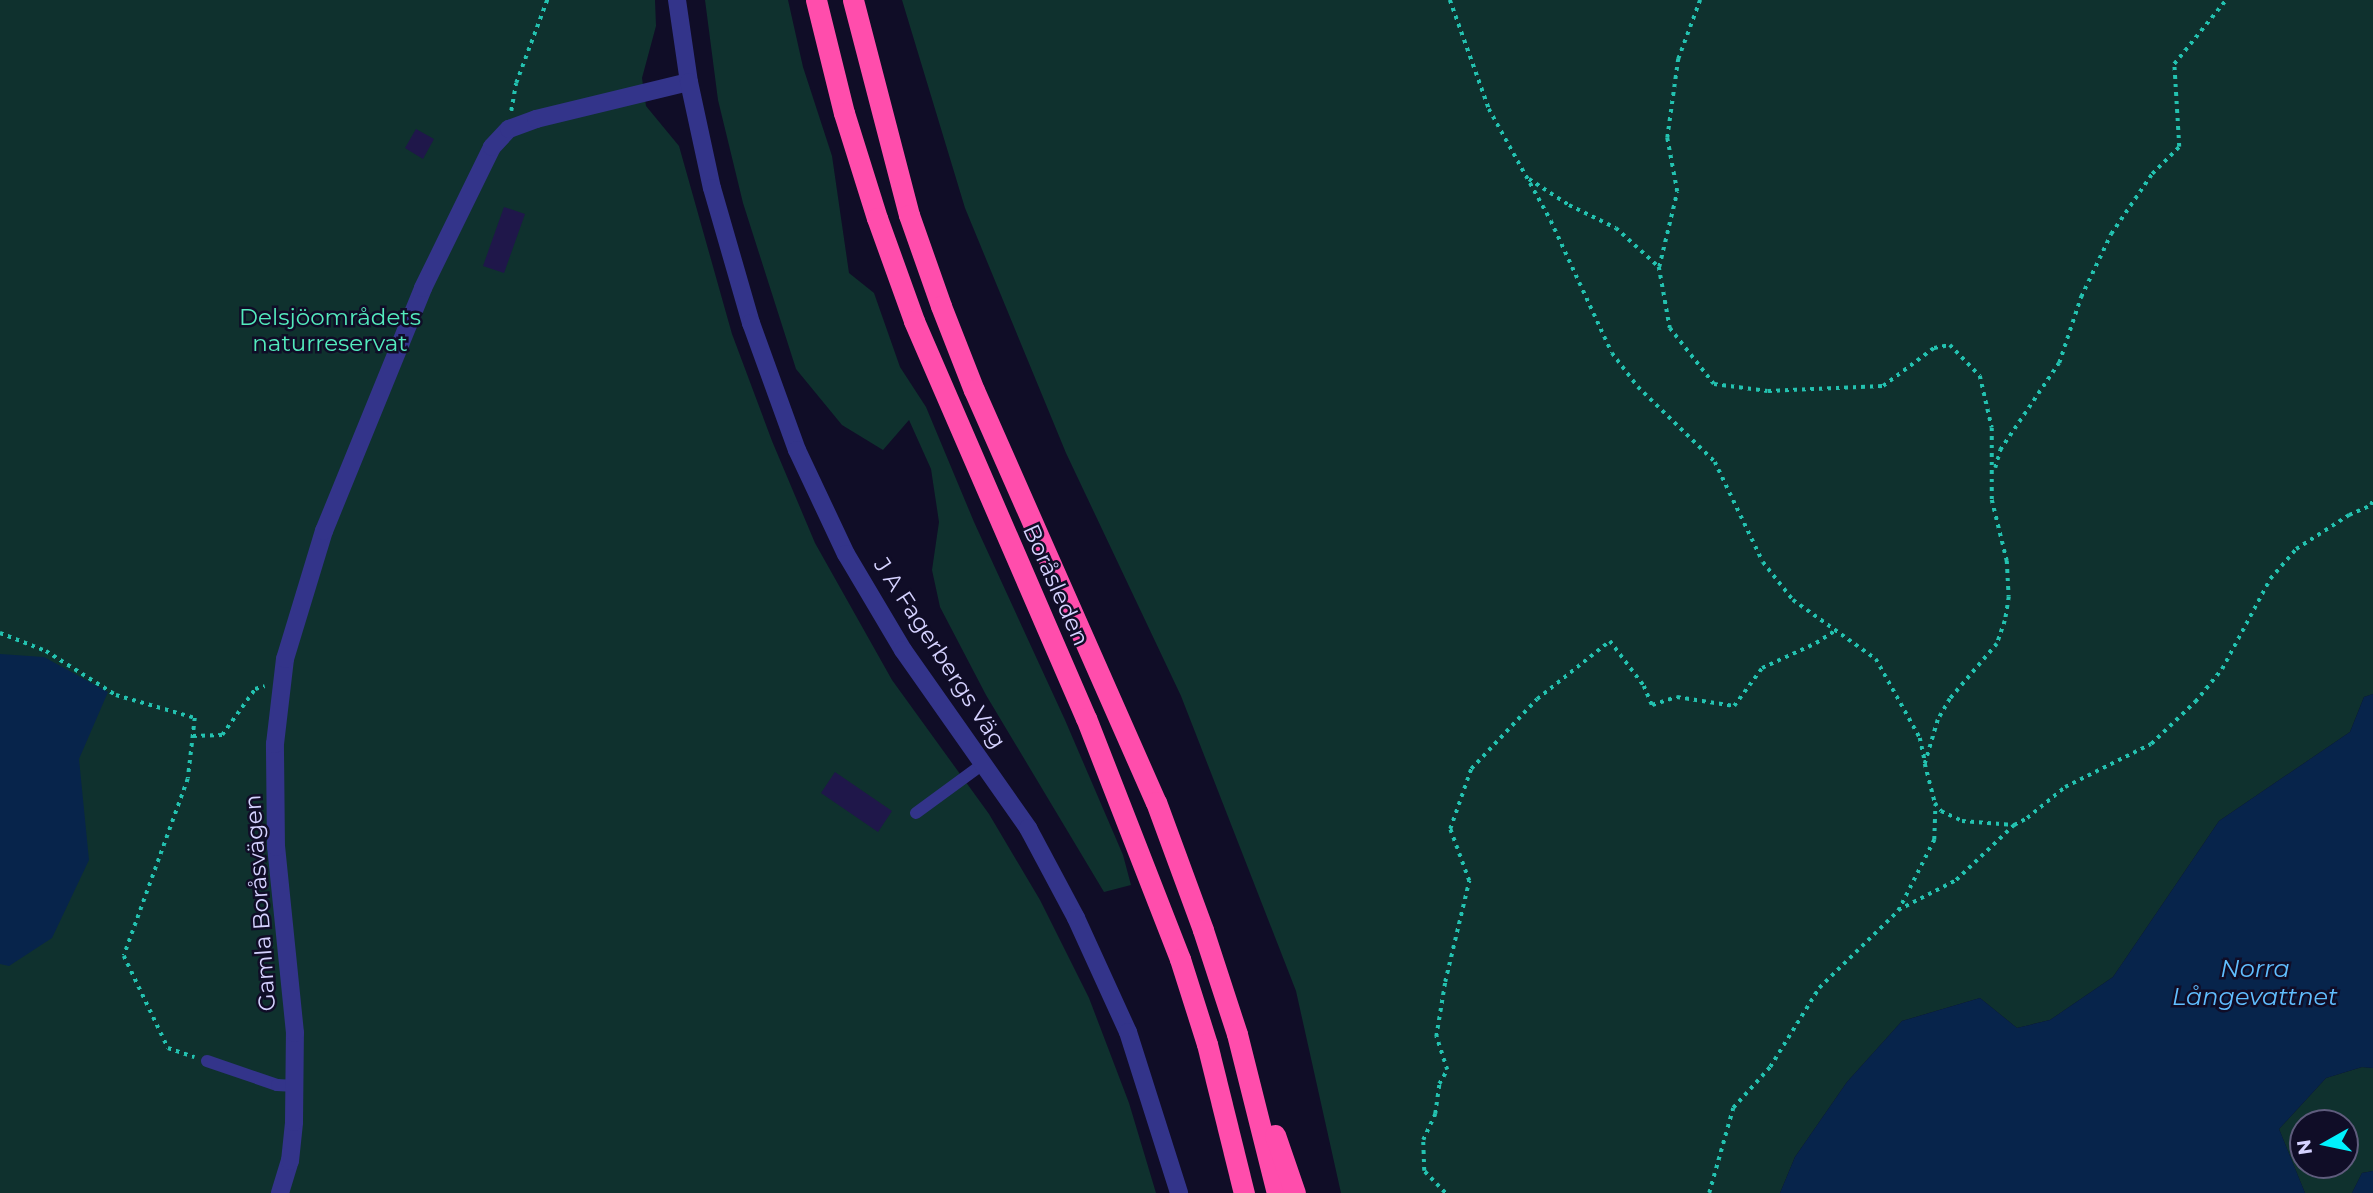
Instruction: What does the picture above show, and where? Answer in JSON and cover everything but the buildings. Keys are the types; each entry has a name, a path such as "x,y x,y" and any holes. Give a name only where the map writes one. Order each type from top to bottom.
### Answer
{"highway":[{"name":"Boråsleden","path":"816,0 848,126 914,321 1086,718 1181,959 1207,1044 1244,1193"},
{"name":"Boråsleden","path":"853,0 906,203 941,306 974,390 1156,802 1203,930 1237,1034 1277,1193"},
{"path":"1237,1034 1295,1193"}],"street":[{"name":"J A Fagerbergs Väg","path":"677,0 689,82 712,188 747,309 797,450 846,554 896,638 1028,828 1076,918 1128,1032 1173,1167 1179,1193"},
{"path":"509,129 536,119 689,82"},
{"name":"Gamla Boråsvägen","path":"280,1193 290,1161 295,1086 295,1034 276,847 275,744 285,659 324,531 424,288 472,183 492,146 509,129"}],"lane":[{"path":"916,813 983,764"},
{"path":"208,1061 277,1085 295,1086"}],"path":[{"path":"509,129 516,83 547,0"},
{"path":"1450,0 1489,109 1529,179 1612,353 1638,387 1715,463 1763,562 1793,600 1876,659 1920,738 1935,803 1934,840 1898,911"},
{"path":"1700,0 1678,59 1667,138 1677,192 1659,267 1670,328 1714,384 1768,391 1883,386 1934,348 1950,345 1980,376 1992,428 1992,500 2007,561 2009,597 1997,644 1950,699 1938,720 1925,764"},
{"path":"1993,473 2000,450 2059,363 2081,298 2111,234 2152,174 2179,147 2175,64 2226,0"},
{"path":"1529,179 1569,205 1616,228 1659,267"},
{"path":"1709,1193 1733,1108 1770,1067 1819,988 1856,948 1898,911 1956,880 2014,825 2027,818 2065,787 2151,744 2195,702 2222,669 2270,579 2296,549 2349,515 2371,505 2373,499"},
{"path":"1444,1193 1424,1171 1423,1140 1435,1114 1439,1084 1447,1070 1436,1037 1445,982 1469,881 1450,829 1471,769 1536,699 1610,641 1644,686 1652,705 1677,697 1734,706 1762,667 1816,643 1836,630"},
{"path":"0,633 46,651 116,695 195,718 188,779 124,956 168,1048 208,1061"},
{"path":"193,736 222,734 255,689 283,680"},
{"path":"1935,803 1941,811 1962,821 2014,825"}],"green space":[{"name":"Delsjöområdets naturreservat","path":"0,0 655,0 656,26 642,78 646,106 679,146 732,334 772,441 815,543 892,680 989,814 1040,900 1089,998 1129,1103 1156,1193 0,1193"},
{"path":"705,0 788,0 803,67 832,156 849,273 874,293 900,367 926,407 974,522 1065,720 1123,855 1131,885 1104,892 986,695 940,607 932,570 939,522 931,469 909,420 883,450 842,425 796,369 743,203 718,100"},
{"path":"902,0 2373,0 2373,694 2364,697 2350,732 2219,821 2113,977 2050,1020 2017,1028 1980,998 1902,1021 1847,1082 1795,1157 1780,1193 1341,1193 1296,991 1181,696 1066,453 965,208"},
{"path":"2362,1067 2373,1068 2373,1171 2362,1173 2359,1179 2359,1109 2297,1109 2326,1078"},
{"path":"2289,1118 2289,1154 2279,1129"},
{"path":"2299,1179 2359,1179 2352,1193 2305,1193"}],"water":[{"path":"0,654 44,657 108,692 79,759 89,860 52,938 9,966 0,964"},
{"name":"Norra Långevattnet","path":"2373,694 2373,1068 2362,1067 2326,1078 2297,1109 2289,1109 2289,1118 2279,1129 2289,1154 2289,1179 2299,1179 2305,1193 1780,1193 1795,1157 1847,1082 1902,1021 1980,998 2017,1028 2050,1020 2113,977 2219,821 2350,732 2364,697"},
{"path":"2373,1171 2373,1193 2352,1193 2362,1173"}]}
